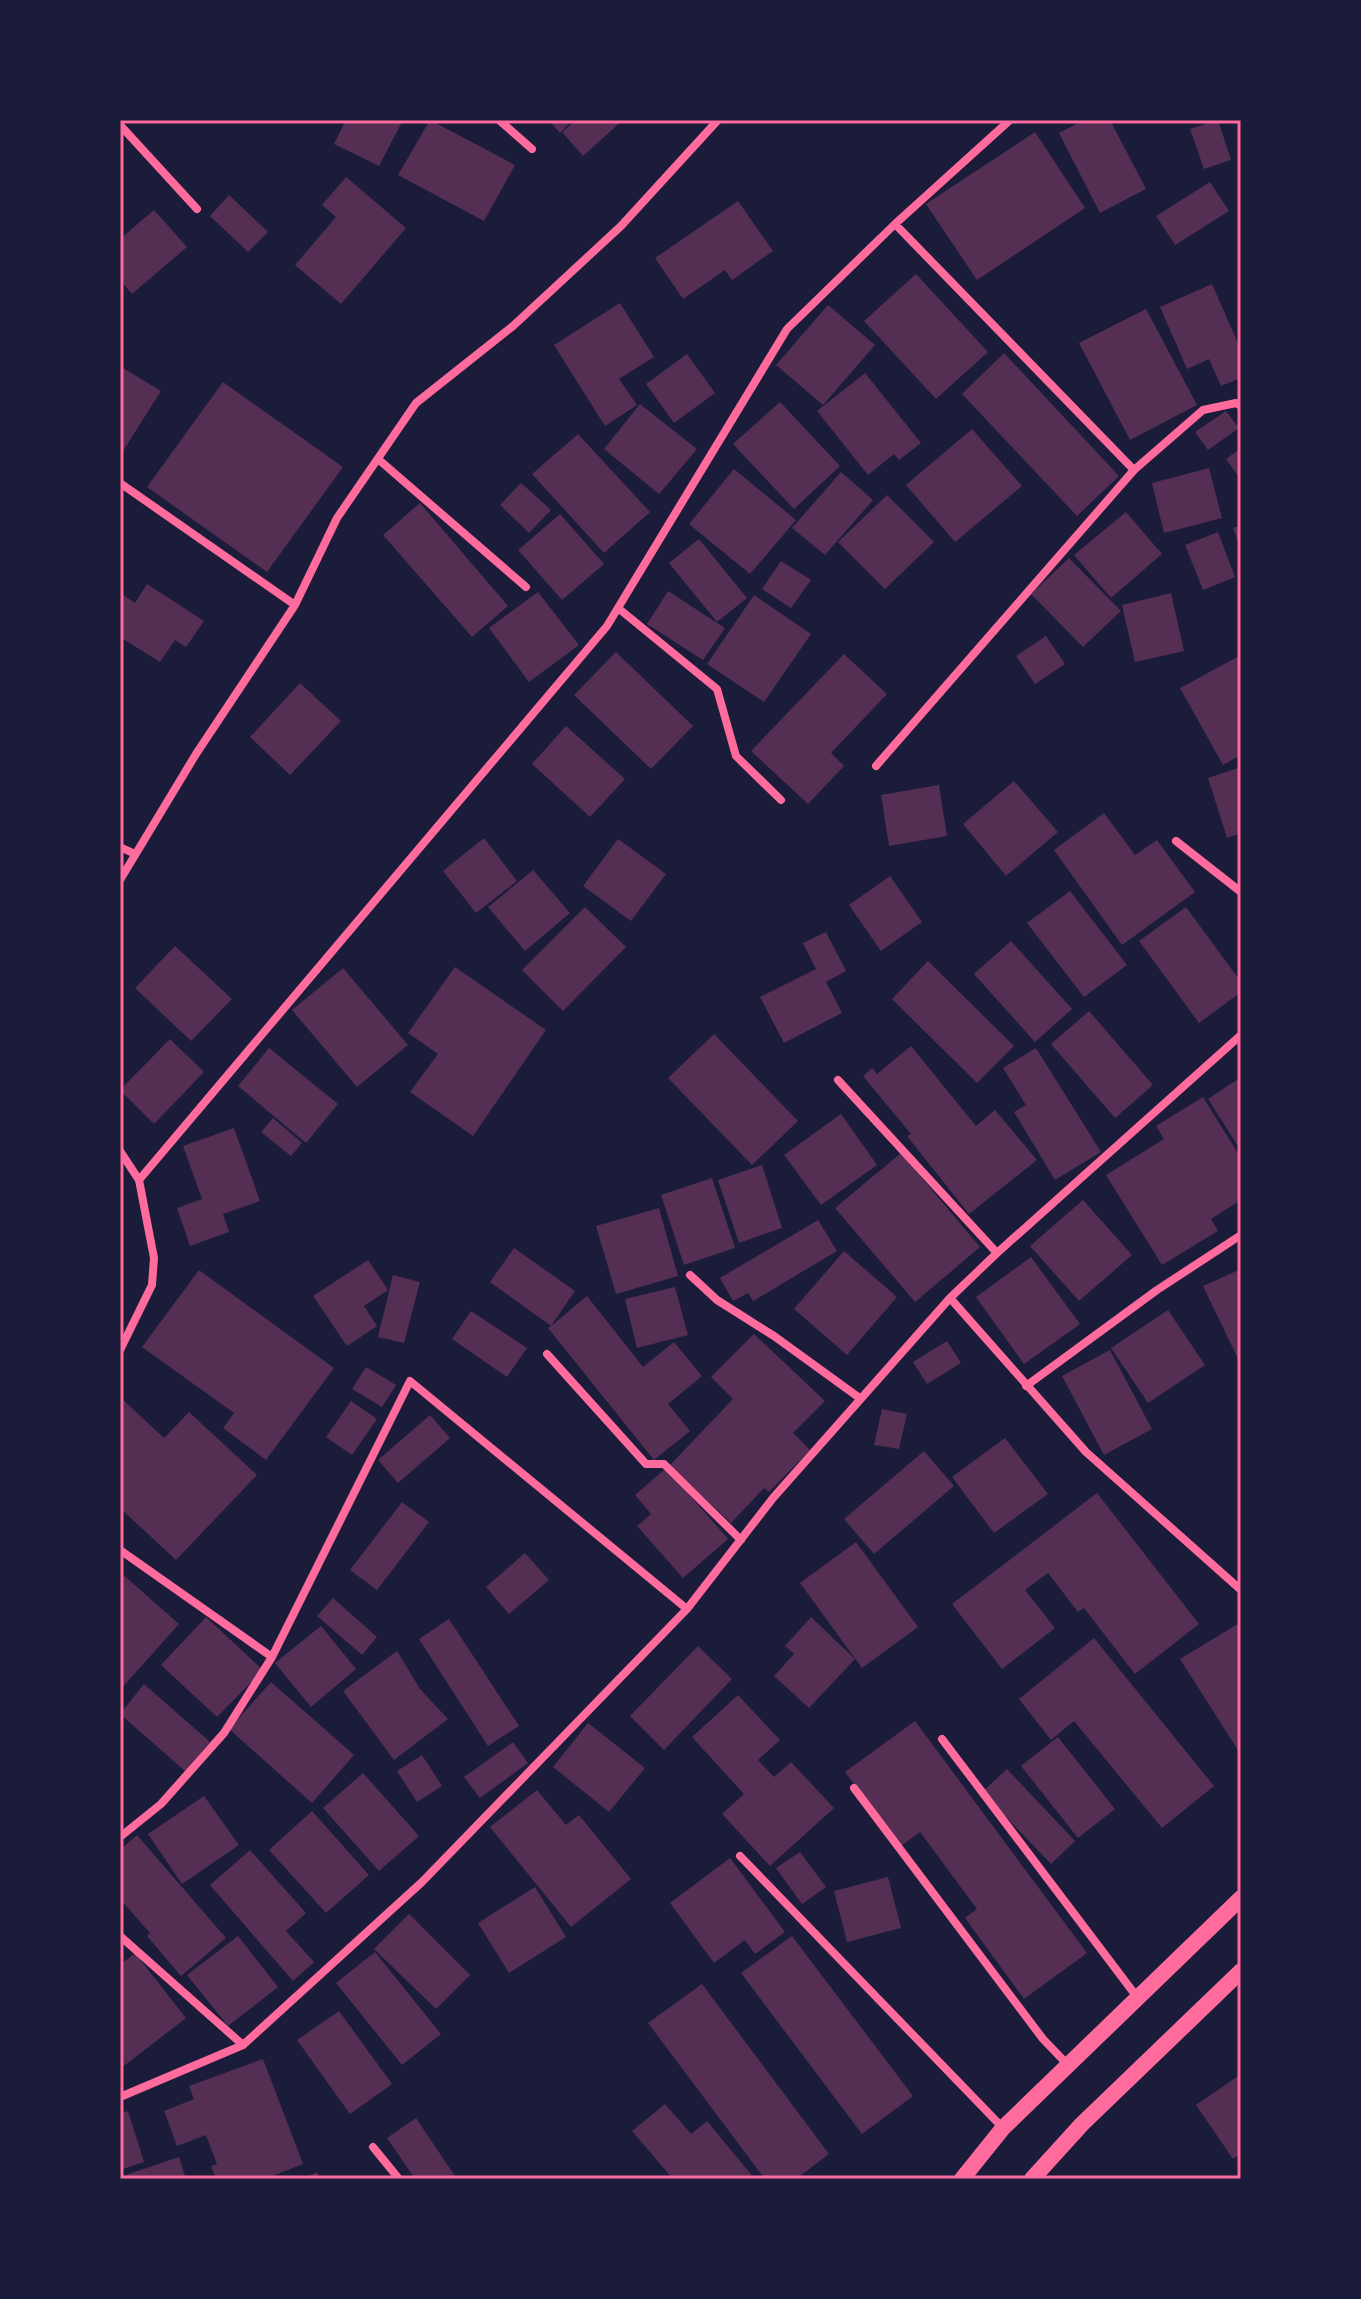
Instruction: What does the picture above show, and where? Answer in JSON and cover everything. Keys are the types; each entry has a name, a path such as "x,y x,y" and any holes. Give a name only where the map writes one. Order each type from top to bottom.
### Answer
{"main road":[{"path":"962,2179 1003,2128 1241,1898"},
{"path":"1032,2179 1082,2124 1241,1971"}],"street":[{"path":"499,120 532,149"},
{"path":"120,880 196,754 295,605 337,518 416,403 513,326 621,226 718,120"},
{"path":"139,1180 597,638 787,329 895,224 1010,120"},
{"path":"120,125 197,209"},
{"path":"895,224 1134,470"},
{"path":"876,766 1134,470 1203,410 1239,402"},
{"path":"378,459 526,587"},
{"path":"120,483 295,605"},
{"path":"618,608 717,689 736,756 781,800"},
{"path":"1176,841 1241,892"},
{"path":"120,847 135,854"},
{"path":"120,2097 243,2045 422,1882 687,1609 773,1498 950,1298 1241,1035"},
{"path":"838,1080 997,1253"},
{"path":"120,1151 139,1180 154,1258 152,1285 120,1350"},
{"path":"1026,1386 1157,1290 1241,1235"},
{"path":"690,1275 717,1300 774,1336 861,1399"},
{"path":"950,1298 1086,1452 1241,1590"},
{"path":"547,1354 646,1464 664,1464 741,1540"},
{"path":"120,1837 161,1804 224,1733 272,1657 410,1381 687,1609"},
{"path":"120,1550 272,1657"},
{"path":"942,1739 1137,1997"},
{"path":"854,1788 1043,2039 1067,2064"},
{"path":"740,1856 1003,2128"},
{"path":"120,1936 243,2045"},
{"path":"373,2147 399,2179"}],"building":[{"path":"346,120 403,120 379,166 334,144"},
{"path":"430,120 515,165 484,221 398,175"},
{"path":"549,120 572,120 560,133"},
{"path":"576,120 623,120 583,156 562,132"},
{"path":"1084,120 1110,120 1146,189 1100,213 1059,133"},
{"path":"1218,120 1231,160 1204,169 1190,129"},
{"path":"1035,132 1085,208 977,280 926,204"},
{"path":"346,177 406,228 341,304 295,265 336,217 322,205"},
{"path":"1210,182 1229,211 1175,245 1156,216"},
{"path":"229,195 268,232 248,252 210,216"},
{"path":"738,201 773,251 732,280 725,270 683,299 655,258"},
{"path":"154,210 187,247 132,294 120,280 120,239"},
{"path":"916,274 988,352 936,399 864,321"},
{"path":"1212,284 1241,350 1241,378 1221,386 1209,359 1187,369 1160,307"},
{"path":"620,303 654,357 619,379 637,405 605,426 554,345"},
{"path":"828,305 875,345 823,405 776,365"},
{"path":"1146,309 1197,405 1130,440 1079,343"},
{"path":"1004,353 1119,476 1077,516 962,394"},
{"path":"687,354 715,393 674,423 646,384"},
{"path":"120,366 161,391 123,451 120,449"},
{"path":"865,373 921,443 899,460 894,454 868,475 817,411"},
{"path":"223,382 343,467 267,572 147,487"},
{"path":"780,402 840,466 794,509 733,444"},
{"path":"640,404 697,449 659,494 604,449"},
{"path":"1226,411 1239,428 1208,450 1195,432"},
{"path":"972,429 1022,486 955,542 906,485"},
{"path":"578,434 650,512 604,553 532,474"},
{"path":"1241,448 1241,480 1226,459"},
{"path":"1209,468 1222,518 1164,533 1152,483"},
{"path":"734,469 796,520 750,574 689,524"},
{"path":"841,472 873,500 825,555 792,528"},
{"path":"521,483 551,510 529,533 500,505"},
{"path":"887,495 934,542 885,589 838,542"},
{"path":"420,503 508,606 472,637 383,535"},
{"path":"1126,512 1162,554 1111,598 1074,555"},
{"path":"560,514 604,564 562,600 518,550"},
{"path":"1241,525 1241,550 1233,528"},
{"path":"1218,532 1235,577 1203,590 1185,545"},
{"path":"699,539 747,598 717,622 669,563"},
{"path":"1069,558 1121,611 1083,647 1031,594"},
{"path":"781,561 811,580 791,608 762,589"},
{"path":"147,584 204,621 186,647 175,640 160,662 120,637 120,593 135,603"},
{"path":"668,591 725,628 703,660 647,624"},
{"path":"538,592 579,645 529,682 489,628"},
{"path":"1171,593 1184,651 1135,662 1122,605"},
{"path":"754,595 811,634 764,702 707,664"},
{"path":"1046,636 1065,664 1035,684 1016,656"},
{"path":"616,652 693,726 651,769 574,695"},
{"path":"844,654 887,694 831,753 844,766 808,804 751,751"},
{"path":"1241,655 1241,755 1223,765 1180,688"},
{"path":"300,683 341,721 290,775 250,737"},
{"path":"566,726 625,779 590,817 532,764"},
{"path":"1241,767 1241,833 1227,838 1208,778"},
{"path":"1014,781 1058,832 1006,876 963,824"},
{"path":"939,785 947,836 889,846 881,795"},
{"path":"1104,813 1135,855 1157,840 1195,892 1122,945 1054,850"},
{"path":"484,838 517,881 476,913 443,871"},
{"path":"618,839 666,874 631,921 583,886"},
{"path":"533,870 570,913 525,951 488,907"},
{"path":"890,876 922,922 881,951 849,905"},
{"path":"1070,891 1127,965 1084,997 1027,923"},
{"path":"585,907 626,947 563,1011 522,970"},
{"path":"1186,907 1241,982 1241,992 1199,1023 1139,941"},
{"path":"826,932 846,971 826,982 842,1013 784,1043 760,997 816,969 803,943"},
{"path":"1011,941 1072,1009 1035,1042 974,974"},
{"path":"175,946 232,999 191,1041 135,988"},
{"path":"928,961 1014,1046 977,1083 892,999"},
{"path":"455,967 546,1030 473,1136 410,1092 438,1054 408,1033"},
{"path":"343,968 408,1045 357,1087 292,1010"},
{"path":"1089,1011 1153,1085 1115,1118 1051,1044"},
{"path":"714,1034 798,1121 752,1165 668,1078"},
{"path":"170,1039 204,1072 154,1124 120,1090"},
{"path":"911,1046 976,1126 995,1110 1037,1160 969,1214 907,1136 911,1134 863,1076 872,1068 877,1074"},
{"path":"269,1048 338,1104 306,1143 238,1086"},
{"path":"1036,1048 1101,1152 1055,1180 1014,1112 1026,1105 1003,1068"},
{"path":"1241,1077 1241,1151 1208,1099"},
{"path":"1203,1097 1241,1158 1241,1200 1211,1219 1218,1231 1162,1265 1106,1175 1164,1139 1156,1126"},
{"path":"841,1114 877,1165 821,1205 784,1155"},
{"path":"273,1118 302,1143 291,1156 261,1132"},
{"path":"234,1128 260,1201 223,1214 229,1232 190,1246 177,1208 202,1199 183,1146"},
{"path":"901,1153 980,1247 915,1302 835,1208"},
{"path":"762,1165 782,1228 739,1243 718,1180"},
{"path":"712,1178 735,1248 684,1265 661,1195"},
{"path":"1083,1200 1132,1255 1079,1301 1030,1246"},
{"path":"659,1208 678,1276 616,1294 596,1226"},
{"path":"818,1220 837,1251 753,1301 748,1293 733,1301 720,1278"},
{"path":"514,1248 575,1291 551,1326 490,1282"},
{"path":"844,1251 897,1297 847,1355 794,1309"},
{"path":"1031,1257 1080,1324 1024,1364 976,1297"},
{"path":"368,1260 388,1290 364,1306 377,1326 347,1346 313,1296"},
{"path":"1241,1269 1241,1365 1203,1286"},
{"path":"199,1270 334,1368 266,1460 223,1428 234,1413 142,1347"},
{"path":"393,1275 420,1282 404,1343 378,1337"},
{"path":"675,1287 688,1335 637,1348 625,1299"},
{"path":"587,1296 643,1367 674,1342 702,1376 668,1404 690,1431 654,1460 548,1328"},
{"path":"1168,1310 1205,1365 1148,1403 1111,1348"},
{"path":"471,1311 527,1348 507,1377 452,1339"},
{"path":"754,1334 825,1401 793,1433 810,1450 769,1492 764,1488 731,1523 670,1465 733,1399 711,1377"},
{"path":"947,1341 961,1363 927,1384 913,1362"},
{"path":"1110,1350 1152,1429 1104,1455 1062,1376"},
{"path":"366,1367 396,1385 382,1407 352,1389"},
{"path":"120,1397 164,1438 189,1412 257,1475 176,1560 120,1508"},
{"path":"351,1401 377,1419 352,1455 326,1437"},
{"path":"882,1409 907,1414 899,1449 874,1445"},
{"path":"430,1415 450,1438 398,1483 378,1460"},
{"path":"1005,1438 1048,1494 994,1533 952,1477"},
{"path":"924,1451 954,1486 874,1554 844,1519"},
{"path":"666,1468 728,1539 683,1578 637,1526 651,1514 635,1495"},
{"path":"1097,1493 1199,1624 1135,1674 1084,1608 1078,1612 1048,1573 1025,1590 1055,1628 1002,1669 952,1604"},
{"path":"402,1502 429,1522 377,1590 350,1570"},
{"path":"856,1542 918,1627 862,1668 800,1583"},
{"path":"525,1553 549,1580 509,1614 486,1587"},
{"path":"120,1572 179,1624 120,1690"},
{"path":"333,1598 377,1637 362,1655 317,1616"},
{"path":"206,1617 263,1670 217,1717 161,1665"},
{"path":"811,1617 855,1659 809,1708 774,1676 794,1654 785,1646"},
{"path":"449,1619 519,1726 488,1746 419,1639"},
{"path":"1241,1622 1241,1755 1180,1659"},
{"path":"321,1626 356,1669 311,1707 275,1663"},
{"path":"1094,1638 1214,1786 1162,1828 1074,1721 1051,1740 1019,1699"},
{"path":"698,1646 732,1679 664,1750 630,1716"},
{"path":"397,1651 420,1689 448,1719 394,1760 343,1691"},
{"path":"271,1682 354,1755 312,1803 229,1729"},
{"path":"144,1684 210,1742 185,1771 120,1714"},
{"path":"738,1695 780,1740 758,1760 774,1777 791,1762 834,1808 770,1866 722,1814 744,1794 692,1737"},
{"path":"915,1721 1087,1953 1024,1999 965,1918 977,1909 920,1832 901,1846 845,1772"},
{"path":"588,1723 645,1768 609,1812 553,1767"},
{"path":"1058,1737 1115,1809 1078,1838 1021,1766"},
{"path":"513,1742 528,1763 480,1798 464,1777"},
{"path":"422,1755 442,1786 417,1802 397,1771"},
{"path":"1007,1769 1075,1841 1051,1864 982,1792"},
{"path":"363,1773 419,1836 379,1871 323,1808"},
{"path":"537,1790 566,1825 579,1815 631,1879 571,1927 490,1827"},
{"path":"204,1796 239,1845 182,1884 148,1834"},
{"path":"312,1811 369,1875 326,1913 269,1850"},
{"path":"137,1835 226,1938 181,1976 147,1936 150,1933 120,1899 120,1850"},
{"path":"250,1850 306,1913 286,1931 314,1962 293,1981 210,1885"},
{"path":"800,1852 826,1887 802,1904 776,1868"},
{"path":"730,1858 785,1932 755,1954 745,1940 714,1963 670,1903"},
{"path":"888,1877 901,1928 847,1942 834,1891"},
{"path":"535,1887 566,1937 509,1973 478,1923"},
{"path":"409,1914 470,1975 436,2009 374,1949"},
{"path":"238,1936 278,1987 228,2026 187,1975"},
{"path":"792,1936 913,2096 862,2134 741,1973"},
{"path":"375,1952 441,2034 402,2065 336,1983"},
{"path":"135,1953 186,2018 120,2069 120,1965"},
{"path":"702,1984 829,2154 796,2179 765,2179 648,2023"},
{"path":"339,2011 392,2084 350,2114 297,2040"},
{"path":"263,2059 303,2164 265,2179 216,2179 211,2166 217,2164 206,2135 177,2146 164,2111 194,2099 189,2086"},
{"path":"1241,2074 1241,2153 1233,2159 1196,2105"},
{"path":"665,2104 691,2134 707,2121 755,2179 673,2179 632,2131"},
{"path":"128,2111 144,2162 120,2170 120,2114"},
{"path":"416,2118 457,2179 415,2179 387,2138"},
{"path":"179,2157 186,2179 120,2179 120,2177"},
{"path":"317,2172 321,2179 302,2179"}]}
